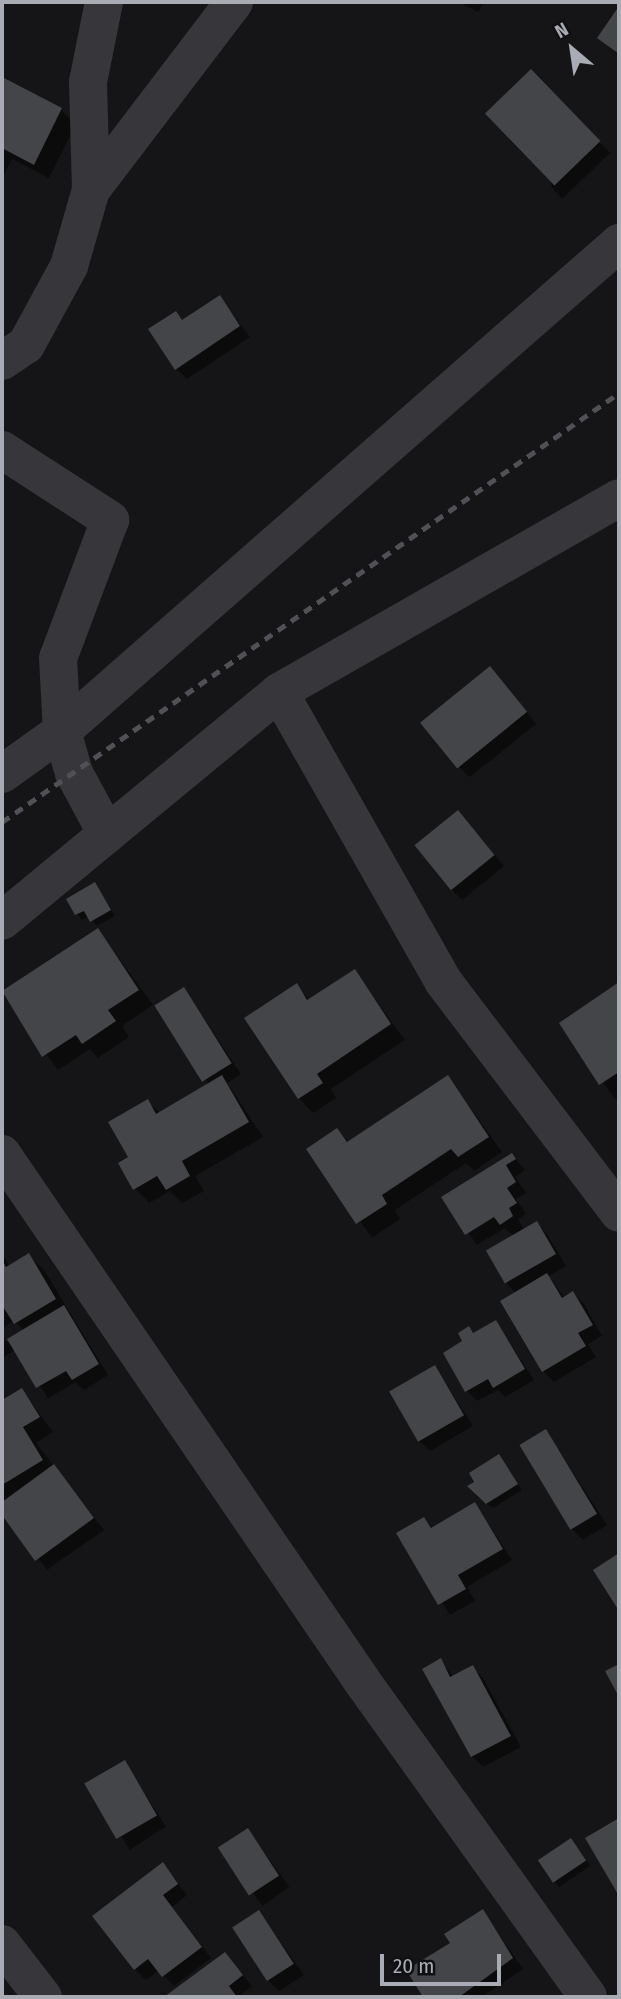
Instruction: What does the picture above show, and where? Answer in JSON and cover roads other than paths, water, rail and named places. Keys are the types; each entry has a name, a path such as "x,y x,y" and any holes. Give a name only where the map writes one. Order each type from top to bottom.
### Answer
{"street":[{"path":"2,361 26,345 68,265 91,190 88,82 104,2"},
{"path":"91,190 234,2"},
{"path":"2,774 62,731 619,243"},
{"path":"2,450 110,520 58,658 62,731 74,772 107,834"},
{"path":"2,921 279,692 619,498"},
{"path":"279,692 443,981 619,1213"},
{"path":"2,1154 362,1681 589,1997"},
{"path":"2,1944 43,1997"}],"railway":[{"path":"2,822 619,393"}]}
